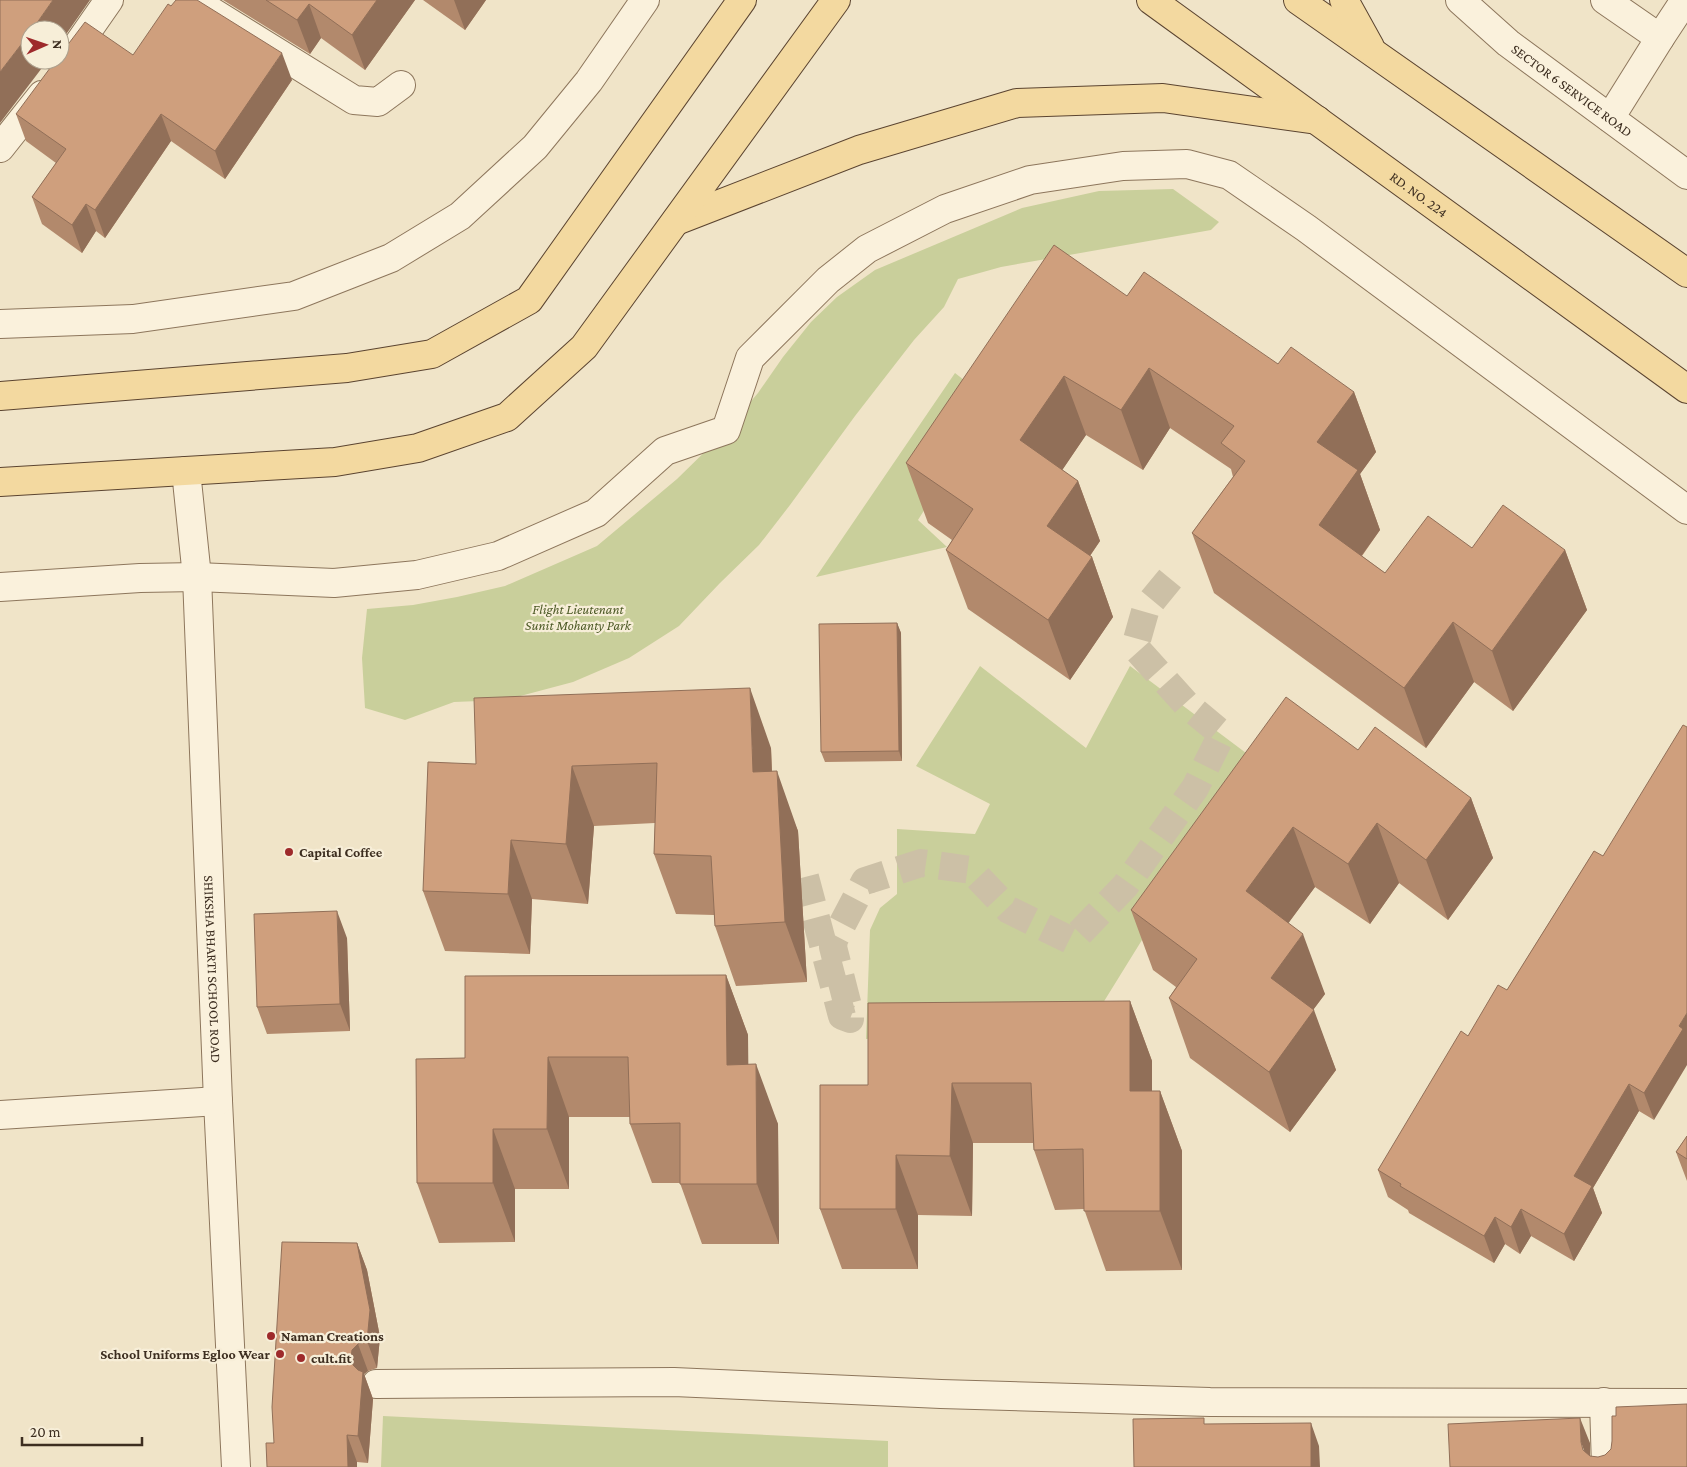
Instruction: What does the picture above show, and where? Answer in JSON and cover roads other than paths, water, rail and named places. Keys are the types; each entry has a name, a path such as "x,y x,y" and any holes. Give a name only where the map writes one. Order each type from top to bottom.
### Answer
{"main road":[{"path":"0,396 347,368 432,354 529,300 742,0"},
{"path":"0,482 344,460 418,448 508,418 584,347 836,0"},
{"name":"RD. NO. 224","path":"1151,0 1687,388"},
{"path":"1298,0 1687,273"},
{"path":"1344,0 1374,52"},
{"path":"676,221 859,150 1017,103 1163,98 1317,120"}],"street":[{"path":"0,148 24,120 109,0"},
{"path":"193,0 354,100 378,102 401,85"},
{"path":"0,324 133,319 294,296 391,258 460,216 535,146 589,81 645,0"},
{"name":"SECTOR 6 SERVICE ROAD","path":"1460,0 1508,43 1687,175"},
{"path":"1605,0 1660,38"},
{"path":"1610,118 1686,0"},
{"path":"0,587 140,578 196,577 334,583 417,575 498,556 596,513 665,451 726,430 750,358 828,280 867,249 945,210 1030,180 1123,166 1187,164 1229,175 1306,228 1687,510"},
{"name":"SHIKSHA BHARTI SCHOOL ROAD","path":"186,470 196,577 218,1101 236,1467"},
{"path":"0,1115 218,1101"},
{"path":"376,1384 674,1382 941,1394 1210,1402 1687,1403"},
{"path":"1604,1402 1606,1467"}],"tunnel":[{"path":"805,877 842,1016 850,1019 833,947 834,940 865,881 921,863 971,870 1009,910 1072,941 1125,886 1195,788 1222,734 1187,705 1135,647 1146,608 1178,569"}],"place":[{"name":"Capital Coffee","path":"289,852"},
{"name":"Naman Creations","path":"271,1336"},
{"name":"School Uniforms Egloo Wear","path":"280,1354"},
{"name":"cult.fit","path":"301,1358"}],"park label":[{"name":"Flight Lieutenant Sunit Mohanty Park","path":"578,618"}]}
